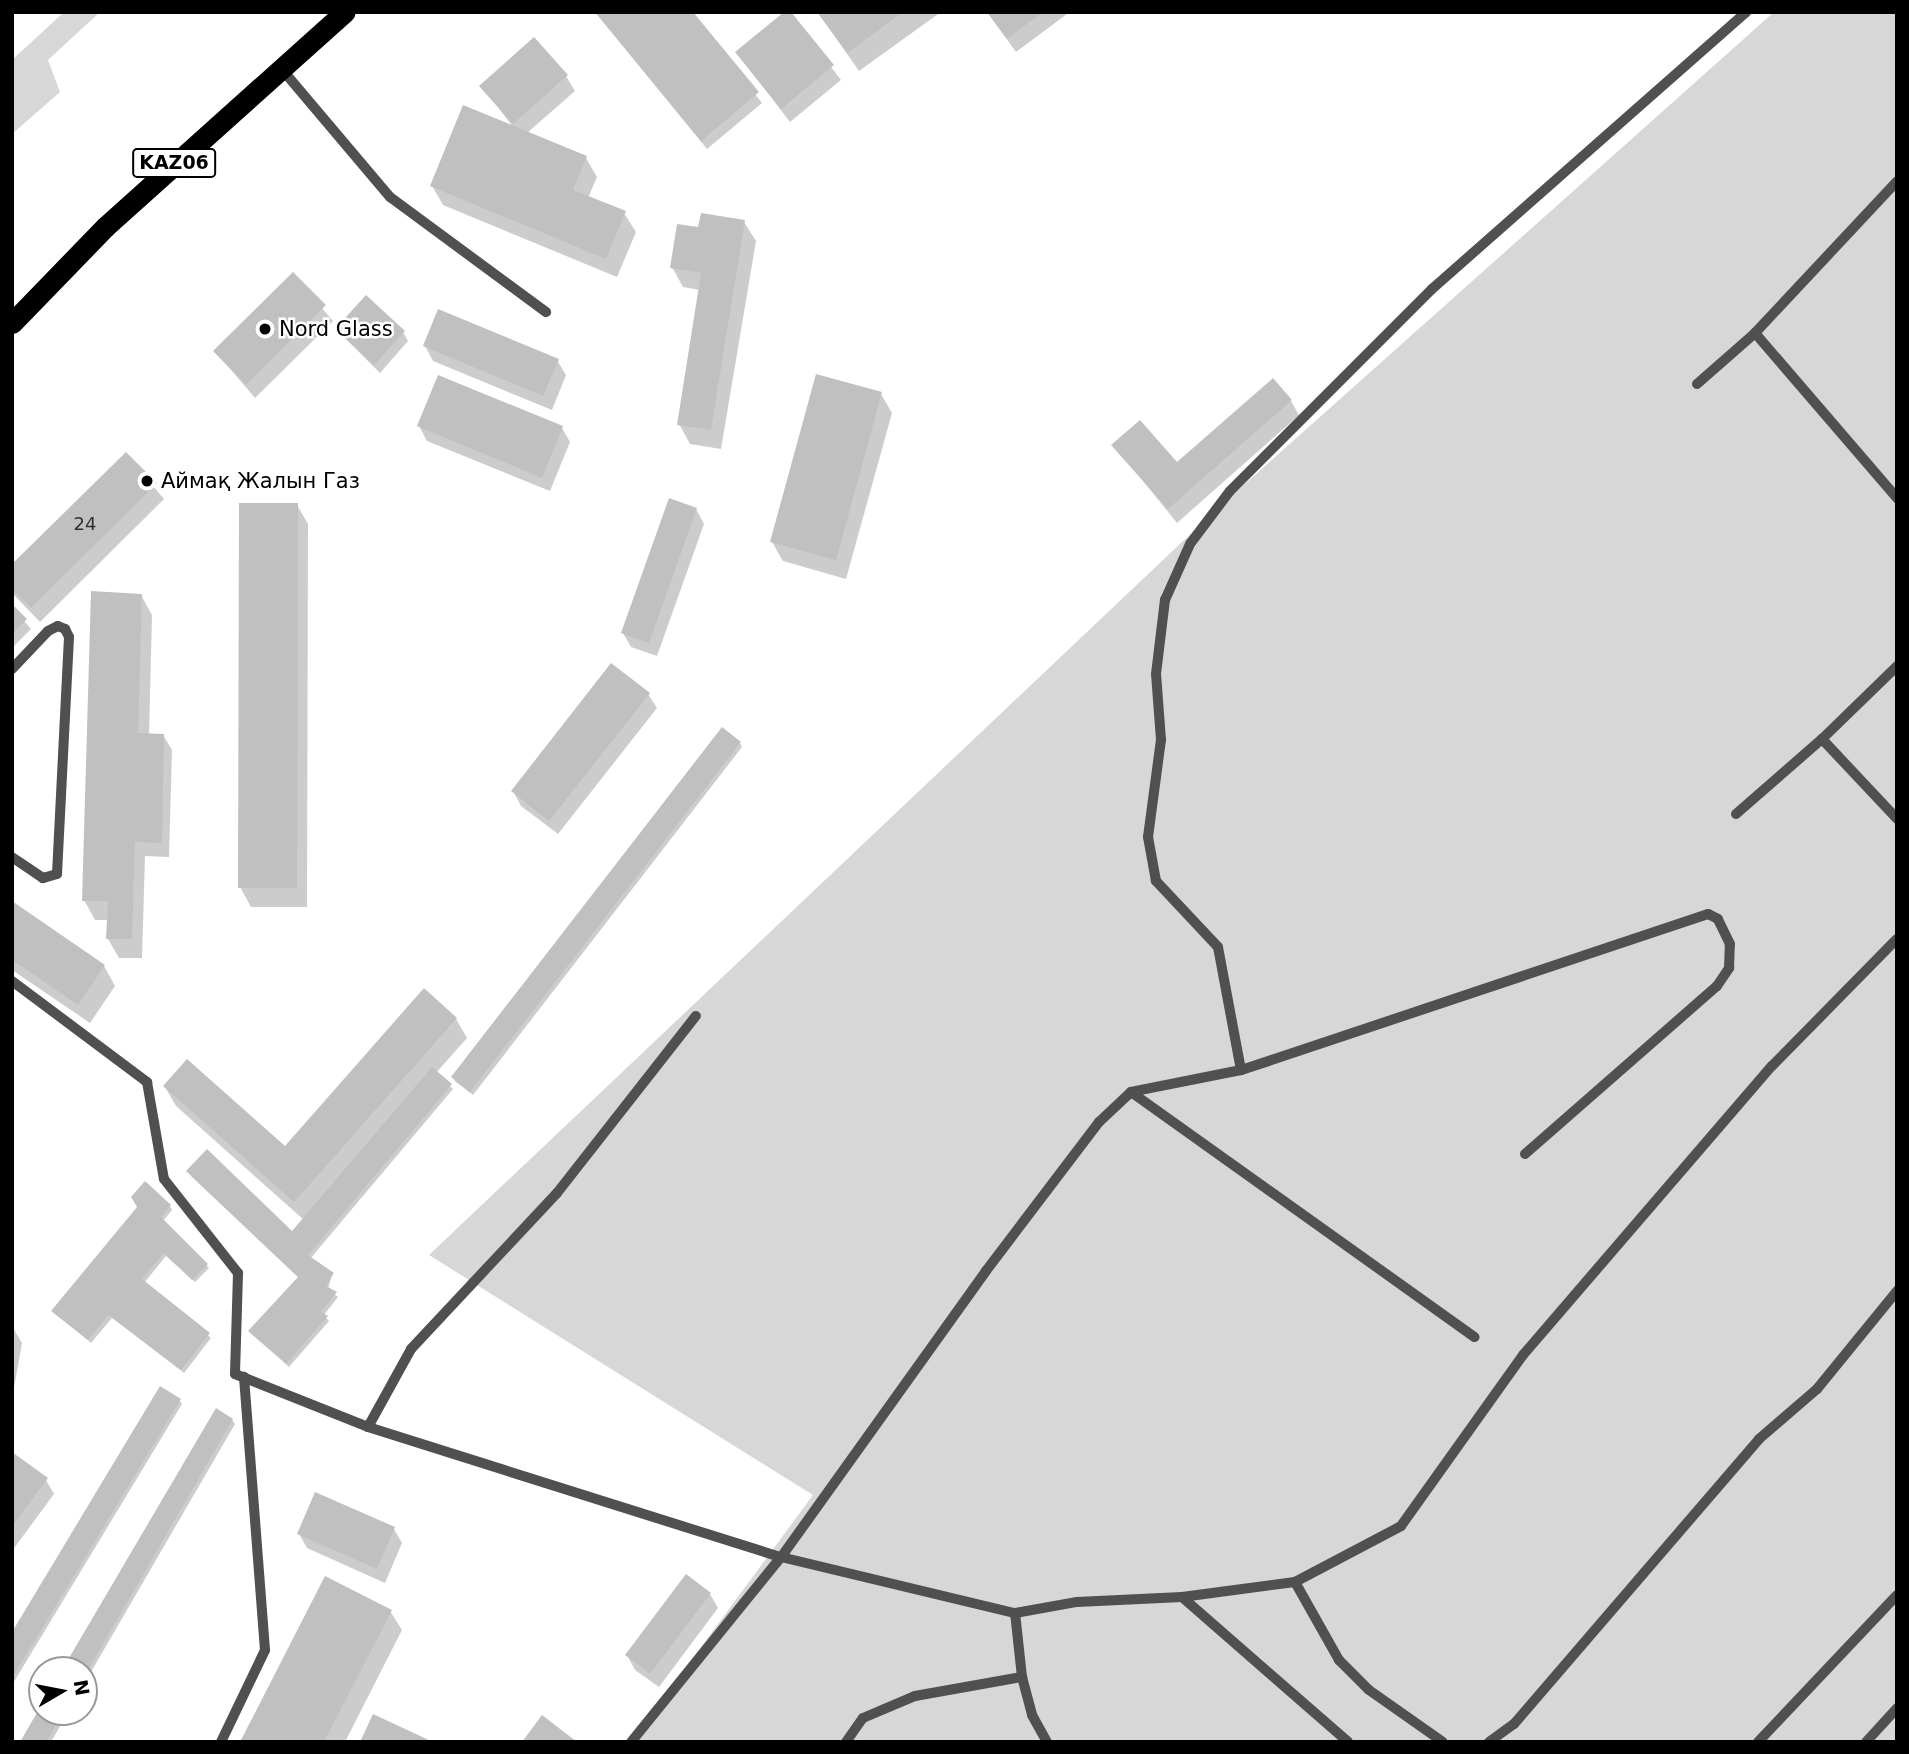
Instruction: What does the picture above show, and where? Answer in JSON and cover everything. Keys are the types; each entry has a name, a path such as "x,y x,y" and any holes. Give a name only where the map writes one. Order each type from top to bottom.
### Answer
{"highway":[{"name":"KАZ06","path":"12,323 106,227 280,66 345,12"}],"lane":[{"path":"1241,1070 1219,947 1156,881 1147,836 1161,740 1156,674 1165,600 1190,544 1230,491 1433,289 1746,12"},
{"path":"280,66 390,197 545,312"},
{"path":"1696,384 1755,333 1897,181"},
{"path":"1755,333 1897,498"},
{"path":"12,668 48,631 58,626 65,629 69,637 57,874 43,878 12,857"},
{"path":"1736,814 1822,739 1897,666"},
{"path":"1822,739 1897,819"},
{"path":"631,1742 781,1557 986,1271 1099,1122 1131,1092 1241,1070 1708,914 1718,919 1730,944 1729,968 1717,986 1524,1154"},
{"path":"12,981 147,1082 164,1179 238,1273 235,1374 368,1427 781,1557 1015,1613 1077,1602 1182,1597 1295,1582 1401,1526 1522,1355 1772,1066 1897,939"},
{"path":"368,1427 411,1349 557,1193 696,1017"},
{"path":"1131,1092 1474,1338"},
{"path":"1489,1742 1514,1724 1759,1439 1817,1389 1897,1291"},
{"path":"221,1742 265,1650 244,1377"},
{"path":"1295,1582 1339,1660 1369,1690 1443,1742"},
{"path":"1758,1742 1897,1595"},
{"path":"1182,1597 1348,1742"},
{"path":"1015,1613 1022,1677 1032,1715 1047,1742"},
{"path":"846,1742 863,1718 915,1696 1022,1677"},
{"path":"1866,1742 1897,1708"}],"shaded area":[{"path":"64,12 100,12 48,60 60,92 12,134 12,60"},
{"path":"1774,12 1897,12 1897,1742 631,1742 813,1495 429,1255 1219,507"}],"building":[{"path":"595,12 693,12 759,92 701,141"},
{"path":"784,12 791,12 834,65 781,109 735,52"},
{"path":"817,12 903,12 847,53"},
{"path":"987,12 1043,12 1007,39"},
{"path":"534,37 568,75 513,124 479,86"},
{"path":"463,105 587,156 573,190 626,211 606,259 430,186"},
{"path":"701,213 745,220 711,430 677,425 701,273 670,268 677,224 698,227"},
{"path":"293,272 326,305 246,385 213,351"},
{"path":"366,295 405,331 374,365 335,329"},
{"path":"438,309 559,359 543,396 423,346"},
{"path":"816,374 882,392 836,560 770,542"},
{"path":"438,375 563,426 542,478 417,426"},
{"path":"1273,378 1292,400 1168,509 1111,445 1140,420 1177,462"},
{"path":"126,452 157,483 31,608 12,589 12,564"},
{"path":"669,498 697,508 649,643 621,633"},
{"path":"239,503 298,503 297,888 238,888"},
{"path":"91,591 142,594 138,733 164,734 162,843 135,842 132,939 106,939 108,901 82,901"},
{"path":"12,604 27,619 12,634"},
{"path":"611,663 650,693 549,821 511,791"},
{"path":"722,727 741,742 470,1092 451,1077"},
{"path":"12,901 105,965 78,1005 12,960"},
{"path":"424,988 457,1018 294,1202 163,1086 187,1059 285,1146"},
{"path":"432,1067 452,1084 308,1255 334,1273 326,1286 337,1292 321,1312 328,1316 286,1364 248,1331 298,1277 186,1171 207,1149 292,1231"},
{"path":"145,1181 171,1205 161,1217 208,1264 192,1280 164,1253 142,1279 210,1333 181,1370 109,1315 88,1340 51,1311 137,1207 131,1197"},
{"path":"160,1386 181,1399 12,1678 12,1632"},
{"path":"216,1408 233,1419 96,1656 70,1656"},
{"path":"12,1452 48,1478 12,1526"},
{"path":"315,1492 395,1527 377,1569 297,1534"},
{"path":"686,1574 711,1593 650,1674 625,1655"},
{"path":"325,1576 392,1610 324,1742 240,1742"},
{"path":"373,1714 433,1742 360,1742"},
{"path":"542,1715 577,1742 522,1742"},
{"path":"29,1726 56,1726 46,1742 20,1742"}],"place":[{"name":"Nord Glass","path":"265,329"},
{"name":"Аймақ Жалын Газ","path":"147,481"}]}
